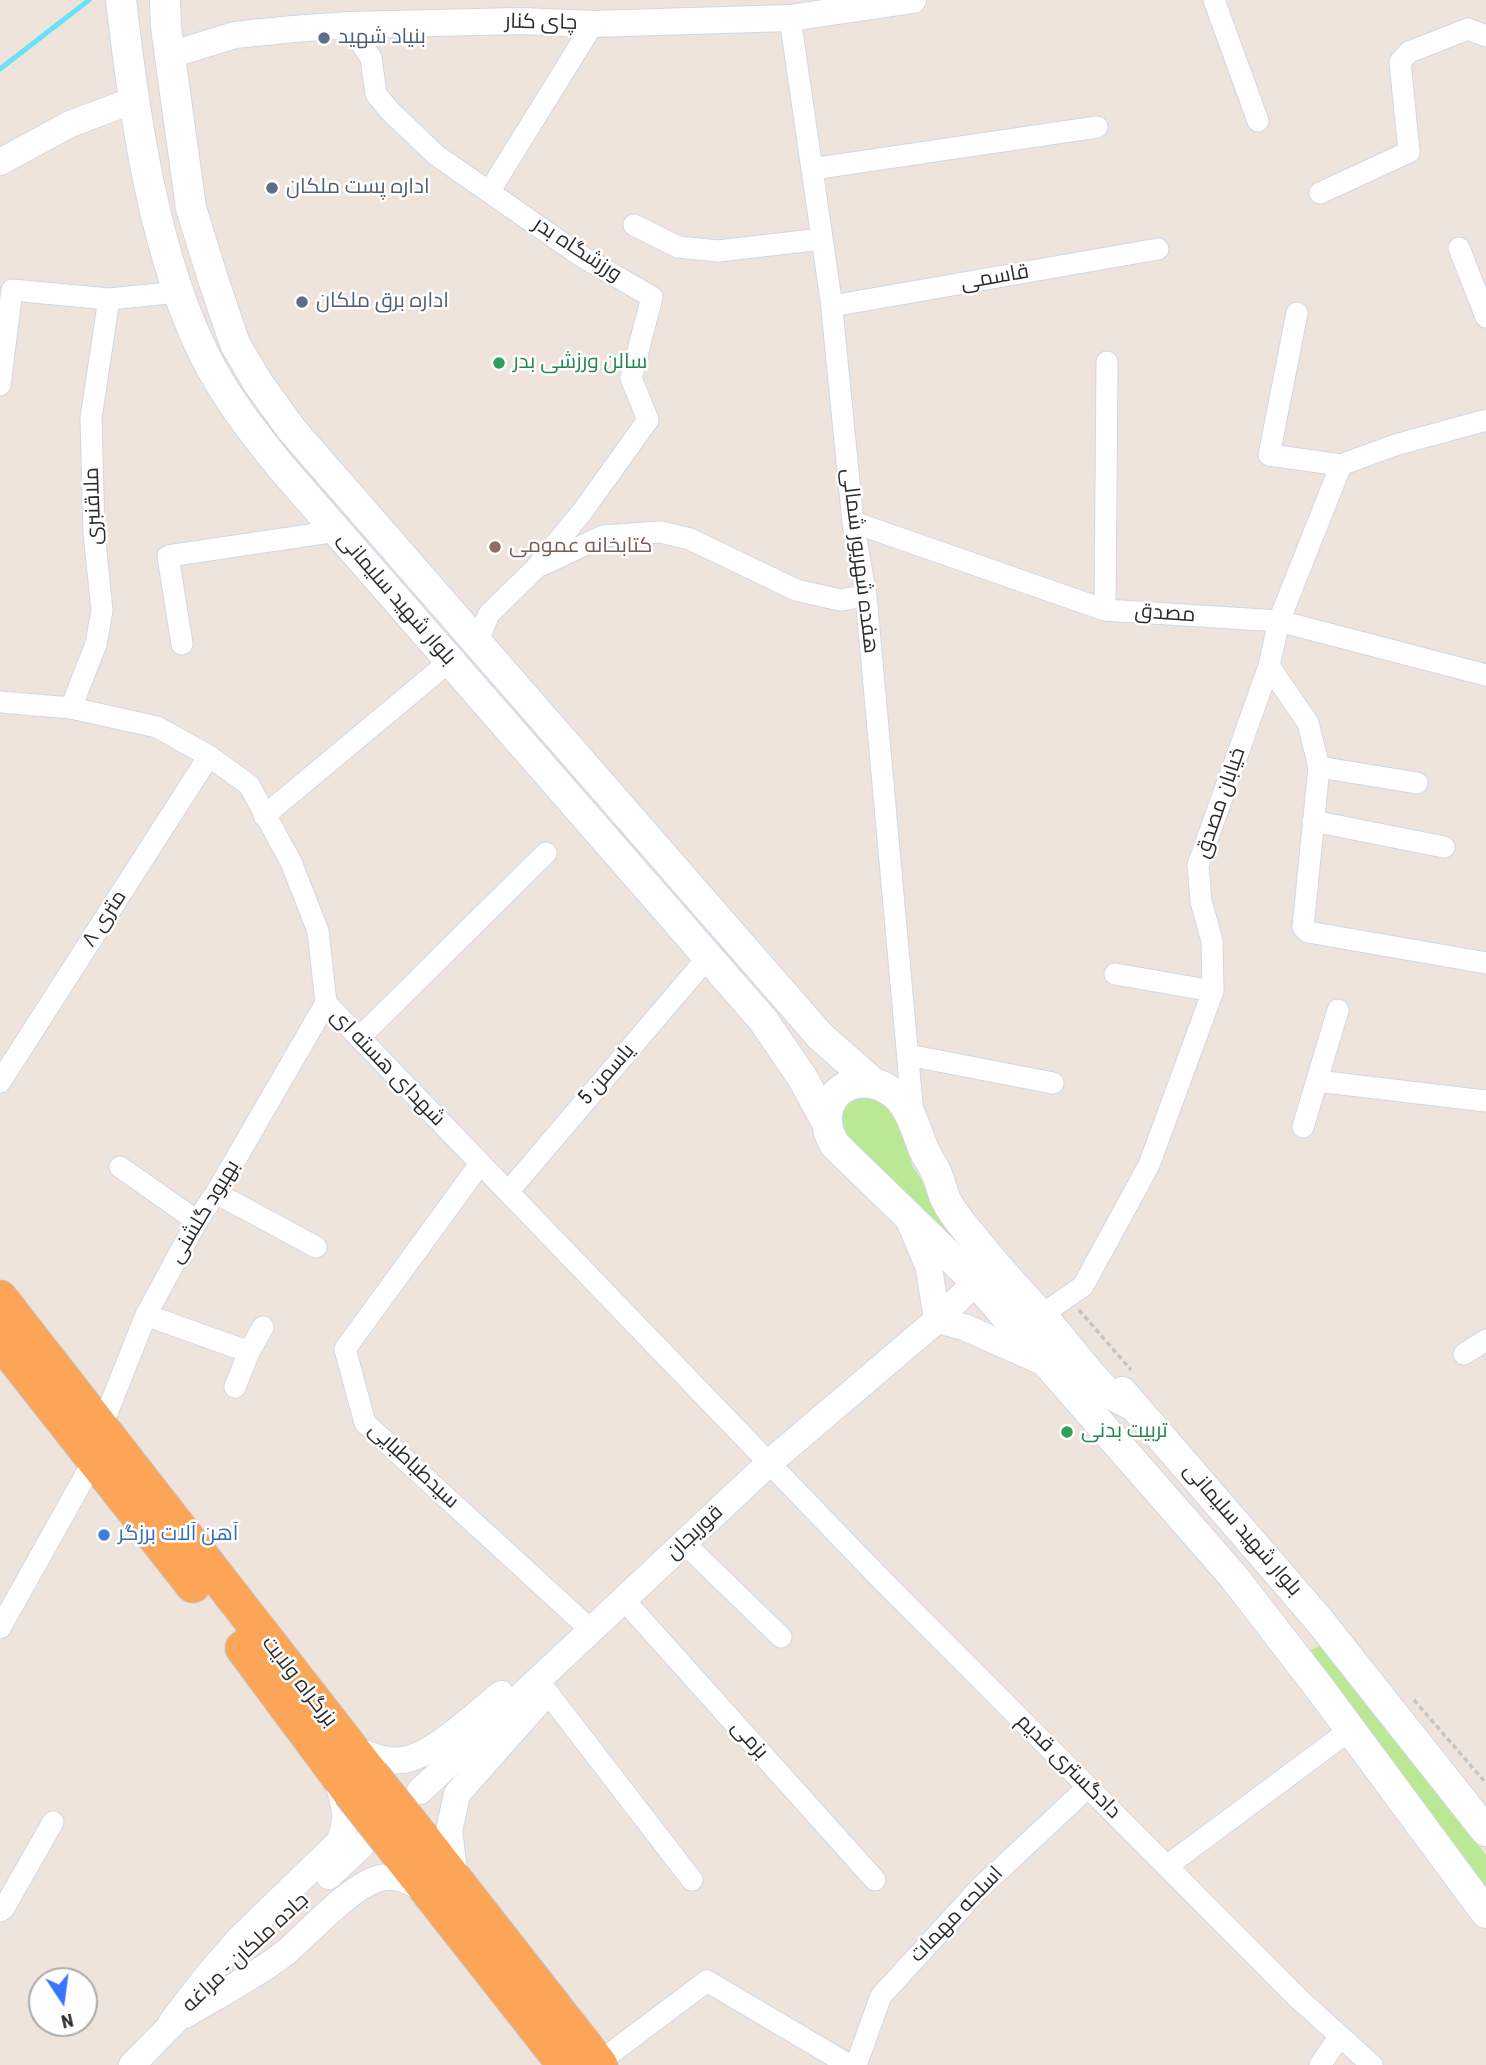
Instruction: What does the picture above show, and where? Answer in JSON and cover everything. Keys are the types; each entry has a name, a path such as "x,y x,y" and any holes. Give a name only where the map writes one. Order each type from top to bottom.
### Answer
{"highway":[{"name":"بزرگراه ولایت","path":"0,1298 98,1444 444,1889 588,2064"},
{"name":"بزرگراه ولایت","path":"0,1340 98,1444"}],"main road":[{"name":"بلوار شهید سلیمانی","path":"121,0 134,100 154,200 179,292 205,357 236,411 281,467 763,1020 802,1077 826,1121 828,1134 835,1145 908,1217 985,1275 1043,1362 1233,1576 1486,1913"},
{"name":"بلوار شهید سلیمانی","path":"167,27 191,208 212,279 235,344 258,383 292,430 820,1036 872,1082 885,1086 902,1102 936,1172 1052,1307 1075,1338 1319,1619 1486,1831"},
{"path":"154,200 189,191"},
{"path":"826,1121 835,1095 846,1086 872,1082"},
{"path":"936,1172 947,1201 985,1275 1105,1390 1135,1407"}],"street":[{"name":"چای کنار","path":"167,27 235,35 349,25 520,21 593,24 914,0"},
{"path":"1214,0 1258,121"},
{"name":"هفده شهریور شمالی","path":"788,9 832,306 853,522 866,596 914,1125"},
{"path":"489,192 593,24"},
{"name":"ورزشگاه بدر","path":"349,25 371,58 376,94 436,155 581,256 652,296 631,378 648,420 582,512 536,568"},
{"path":"1320,193 1409,152 1400,62 1409,52 1468,29 1486,36"},
{"path":"0,162 70,124 134,100"},
{"path":"812,169 1097,127"},
{"path":"634,225 678,247 718,251 822,239"},
{"path":"1459,248 1486,317"},
{"name":"قاسمی","path":"832,306 1158,249"},
{"path":"0,385 12,290 109,299 179,292"},
{"name":"ملاقنبری","path":"71,708 96,644 102,610 94,533 91,418 109,299"},
{"path":"1297,313 1269,455 1340,465 1395,445 1486,420"},
{"path":"1105,610 1107,362"},
{"name":"خیابان مصدق","path":"1052,1307 1083,1286 1149,1165 1213,991 1212,941 1201,901 1198,865 1269,666 1279,621 1340,465"},
{"name":"مصدق","path":"853,522 1105,610 1279,621 1486,675"},
{"path":"181,644 168,556 337,531"},
{"path":"477,642 489,614 536,568 603,536 661,532 690,539 796,590 840,600 866,596"},
{"path":"264,816 450,662"},
{"path":"1269,666 1308,723 1319,767 1303,927 1308,932 1486,963"},
{"name":"شهدای هسته ای","path":"0,702 71,708 157,727 209,756 249,785 291,862 318,931 326,1003 769,1463"},
{"name":"۸ متری","path":"0,1082 209,756"},
{"path":"1319,767 1417,783"},
{"path":"1313,821 1444,847"},
{"path":"359,1038 546,853"},
{"name":"یاسمن 5","path":"508,1192 708,957"},
{"path":"1115,974 1213,991"},
{"name":"بهبود گلشنی","path":"0,1628 98,1444 146,1315 197,1221 326,1003"},
{"path":"1303,1127 1338,1010"},
{"path":"908,1055 1053,1083"},
{"path":"1317,1081 1486,1101"},
{"name":"سیدطباطبایی","path":"480,1164 345,1349 365,1423 591,1630"},
{"path":"120,1167 197,1221"},
{"path":"216,1193 316,1247"},
{"path":"908,1217 929,1268 937,1320 964,1327 1043,1362"},
{"name":"قوریجان","path":"420,1791 769,1463 937,1320 985,1275"},
{"path":"146,1315 248,1352"},
{"path":"236,1387 248,1352 263,1326"},
{"path":"1464,1354 1486,1340"},
{"name":"دادگستری قدیم","path":"769,1463 1299,1998 1372,2065"},
{"path":"684,1543 781,1637"},
{"name":"بزمی","path":"624,1600 875,1880"},
{"path":"171,2023 238,1940 339,1842 345,1830 351,1771 382,1759 403,1760 426,1753 513,1684 559,1661"},
{"path":"171,2023 249,1978 284,1953 362,1885 379,1878 396,1876 444,1889 449,1831 457,1794 547,1692 559,1661"},
{"path":"547,1692 692,1880"},
{"path":"1167,1866 1350,1730"},
{"name":"اسلحه مهمات","path":"856,2065 881,1996 979,1889 1088,1787"},
{"path":"0,1911 53,1822"},
{"name":"جاده ملکان - مراغه","path":"132,2065 171,2023 363,1844"},
{"path":"588,2064 707,1980 849,2065"},
{"path":"1320,2065 1340,2036"}],"green space":[{"path":"865,1096 886,1098 904,1136 913,1167 967,1246 964,1252 841,1142 839,1118 850,1102"},
{"path":"1321,1645 1486,1855 1486,1890 1304,1654"}],"waterway":[{"path":"0,69 89,0"}],"place":[{"name":"بنیاد شهید","path":"324,38"},
{"name":"اداره پست ملکان","path":"272,188"},
{"name":"اداره برق ملکان","path":"302,302"},
{"name":"سالن ورزشی بدر","path":"499,363"},
{"name":"کتابخانه عمومی","path":"495,547"},
{"name":"تربیت بدنی","path":"1067,1432"},
{"name":"آهن آلات برزگر","path":"104,1535"}]}
